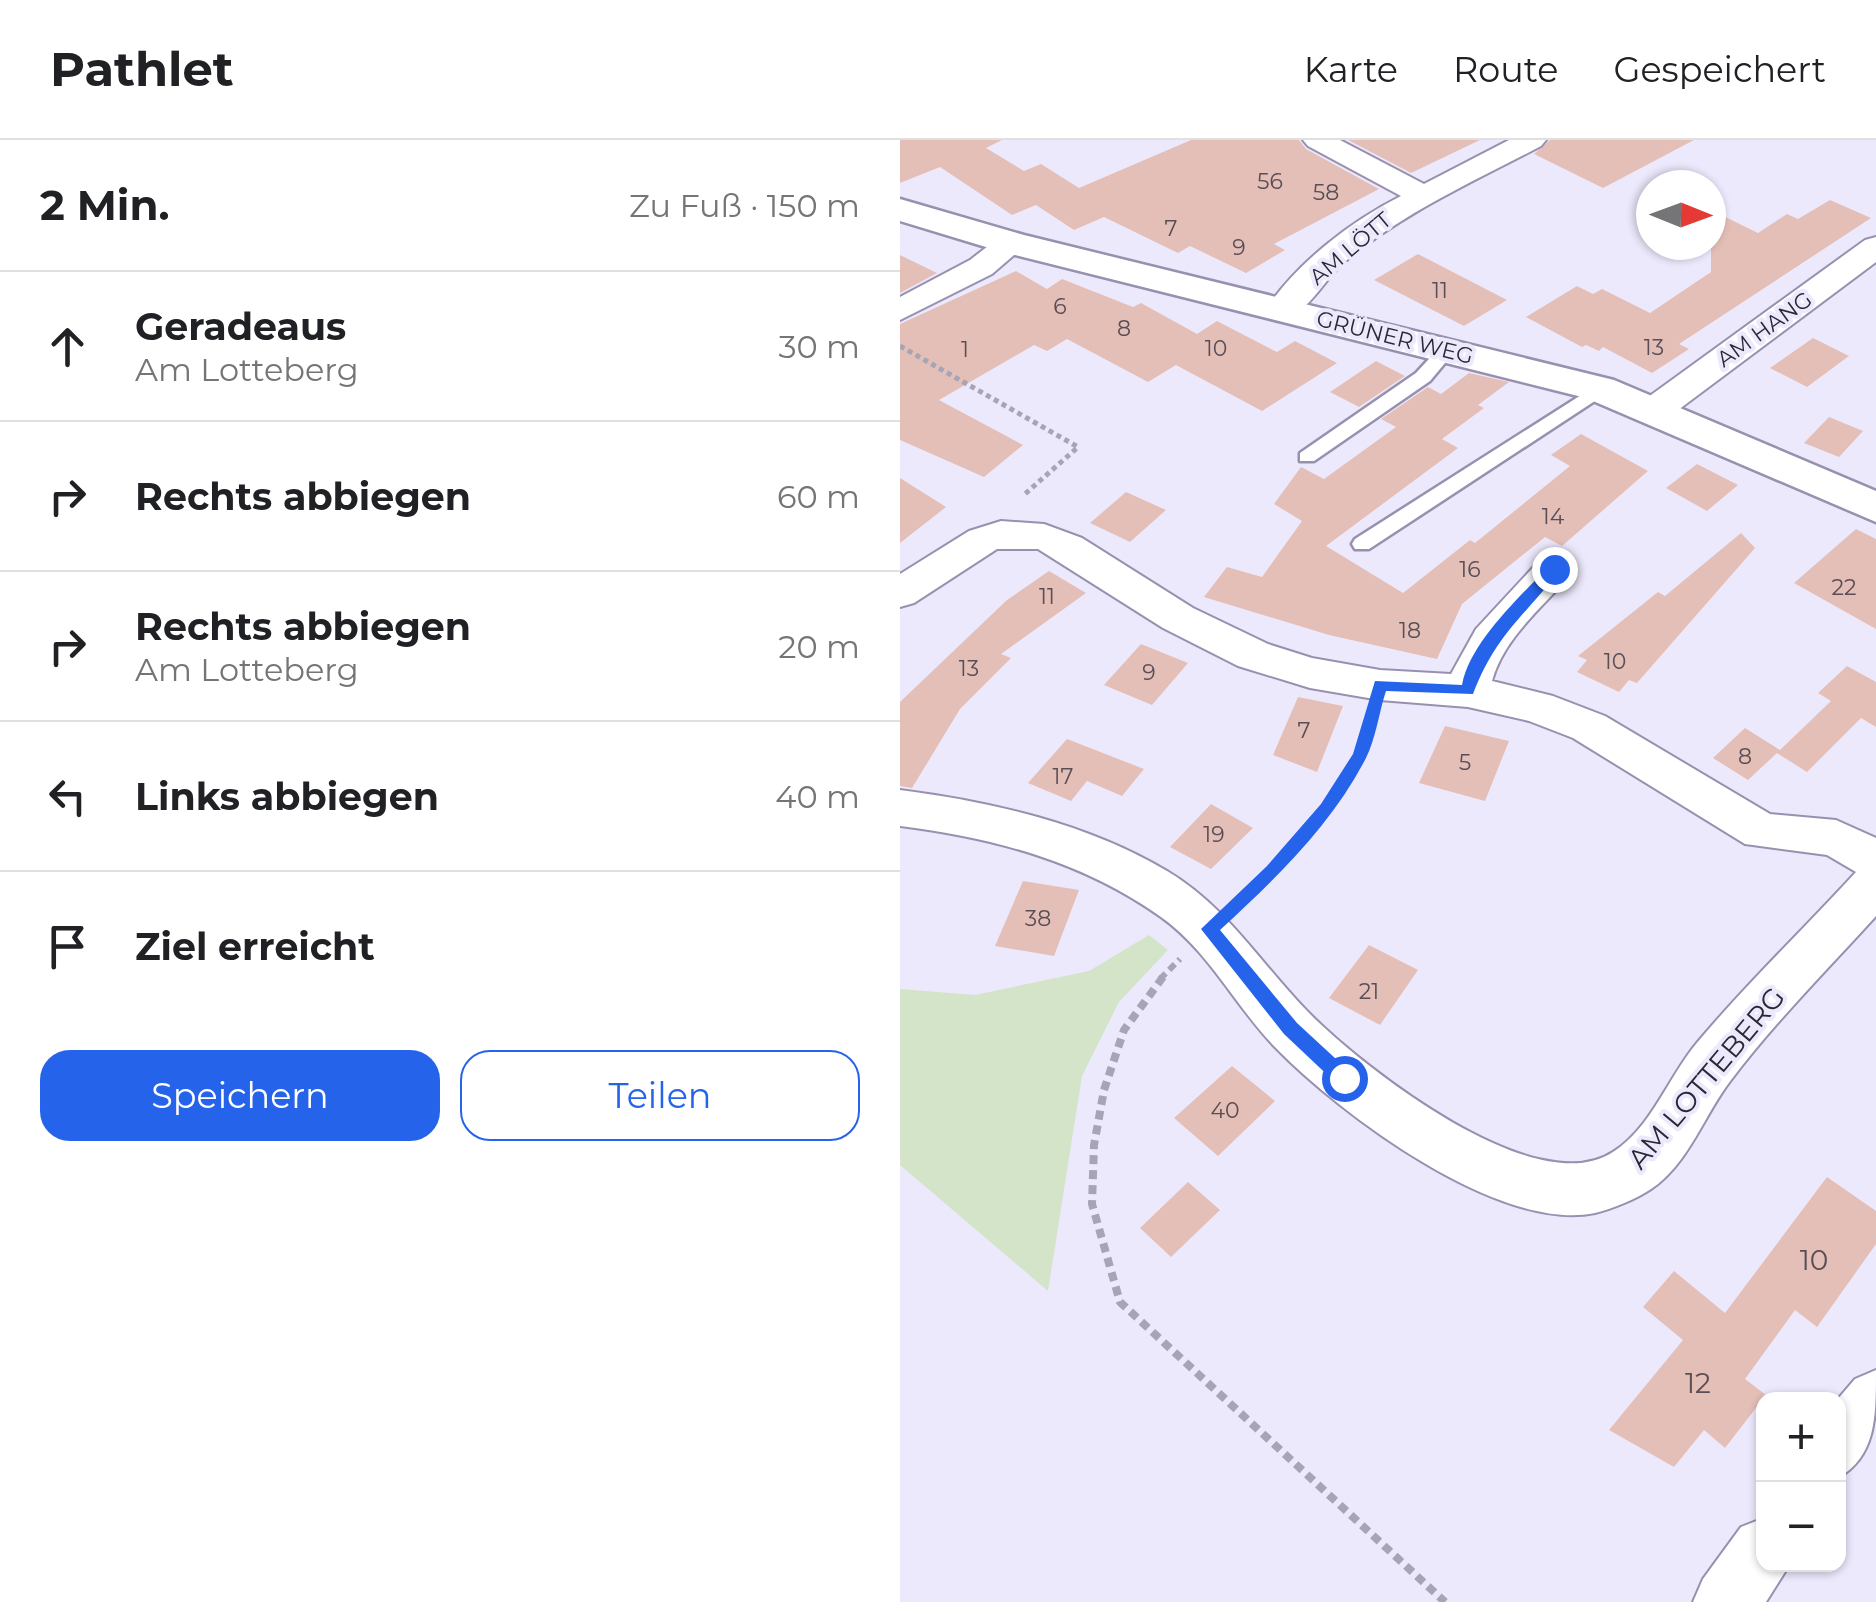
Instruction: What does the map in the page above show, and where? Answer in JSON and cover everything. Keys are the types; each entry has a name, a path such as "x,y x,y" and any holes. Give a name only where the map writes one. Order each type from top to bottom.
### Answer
{"street":[{"name":"AM LÖTT","path":"1318,140 1423,195"},
{"name":"AM LÖTT","path":"1283,309 1328,260 1384,216 1531,140"},
{"name":"GRÜNER WEG","path":"900,210 1012,243 1600,388 1876,508"},
{"path":"900,310 981,267 1012,243"},
{"name":"AM HANG","path":"1653,411 1876,247"},
{"path":"1001,534 1002,515 1025,494"},
{"path":"900,593 960,552 1001,534 1044,537 1068,547 1178,618 1253,655 1310,672 1380,685 1468,690 1538,707 1588,727 1761,831 1836,838 1876,861"},
{"path":"1468,690 1471,673 1506,620 1554,569"},
{"name":"AM LOTTEBERG","path":"900,808 950,813 1066,844 1121,868 1182,906 1209,929 1290,1028 1344,1078 1403,1121 1522,1180 1557,1190 1607,1185 1632,1171 1652,1151 1712,1063 1876,884"},
{"path":"1846,1436 1876,1400"},
{"path":"1726,1602 1756,1561"}],"lane":[{"path":"1307,457 1423,377 1446,350"},
{"path":"1362,544 1600,388"}],"path":[{"path":"900,346 1078,448 1025,494"},
{"path":"1380,685 1360,755 1326,809 1273,871 1152,988 1124,1030 1104,1090 1094,1145 1092,1204 1120,1302 1445,1602"}],"green space":[{"path":"1149,935 1168,950 1119,1002 1082,1076 1048,1291 900,1165 900,989 975,995 1089,971"}],"building":[{"path":"900,140 1002,140 986,148 1024,171 1041,164 1079,188 1191,140 1299,140 1306,149 1379,189 1274,244 1285,250 1246,273 1190,246 1178,253 1104,217 1074,230 1036,205 1012,215 940,167 900,183"},
{"path":"1348,140 1480,140 1411,173"},
{"path":"1550,140 1694,140 1603,188 1534,154"},
{"path":"1830,200 1871,218 1679,344 1689,349 1652,373 1603,347 1599,351 1582,347 1526,317 1577,286 1593,294 1602,289 1650,313 1711,272 1711,260 1726,260 1726,217 1758,233 1787,214 1798,219"},
{"path":"1418,254 1507,300 1464,326 1374,280"},
{"path":"900,255 937,273 900,293"},
{"path":"1016,271 1047,289 1062,279 1133,307 1141,303 1197,334 1217,321 1277,352 1295,341 1337,363 1262,411 1176,365 1148,382 1067,339 1047,351 1034,345 939,400 1023,445 984,477 900,440 900,324"},
{"path":"1813,338 1849,356 1807,387 1770,368"},
{"path":"1376,361 1405,376 1359,407 1330,392"},
{"path":"1469,373 1509,382 1478,405 1484,408 1442,439 1458,448 1326,546 1403,593 1470,540 1475,543 1570,466 1551,455 1581,434 1648,471 1562,546 1545,537 1462,604 1437,659 1329,635 1204,597 1227,567 1262,577 1302,521 1274,504 1301,467 1324,479 1396,427 1381,419 1428,387 1441,394"},
{"path":"1829,417 1863,431 1839,457 1804,443"},
{"path":"1697,464 1738,485 1707,511 1666,488"},
{"path":"900,478 946,507 900,543"},
{"path":"1126,492 1166,510 1130,542 1090,523"},
{"path":"1856,529 1876,539 1876,629 1794,583"},
{"path":"1741,533 1755,548 1637,683 1629,680 1619,692 1577,672 1587,660 1578,656 1658,592 1665,596"},
{"path":"1049,571 1086,593 1001,654 1011,658 960,709 912,788 900,786 900,702 1007,600"},
{"path":"1141,644 1188,663 1152,705 1104,685"},
{"path":"1847,666 1876,682 1876,727 1861,718 1807,772 1777,753 1748,780 1713,758 1745,728 1780,750 1831,701 1818,693"},
{"path":"1298,697 1343,706 1317,772 1273,755"},
{"path":"1445,726 1509,741 1485,801 1419,783"},
{"path":"1067,739 1144,769 1122,796 1087,781 1071,801 1028,783"},
{"path":"1211,804 1253,828 1211,869 1170,847"},
{"path":"1023,881 1079,890 1054,956 995,946"},
{"path":"1369,945 1418,970 1380,1025 1329,998"},
{"path":"1232,1066 1275,1101 1218,1156 1174,1118"},
{"path":"1827,1177 1876,1211 1876,1244 1817,1327 1795,1310 1745,1379 1762,1392 1756,1392 1756,1408 1725,1448 1704,1430 1674,1467 1609,1430 1683,1340 1643,1307 1674,1271 1725,1313"},
{"path":"1188,1182 1220,1210 1171,1257 1140,1228"}],"route":[{"path":"1344,1078 1290,1028 1209,929 1273,871 1326,809 1360,755 1380,685 1468,690 1471,673 1506,620 1554,569"}]}
